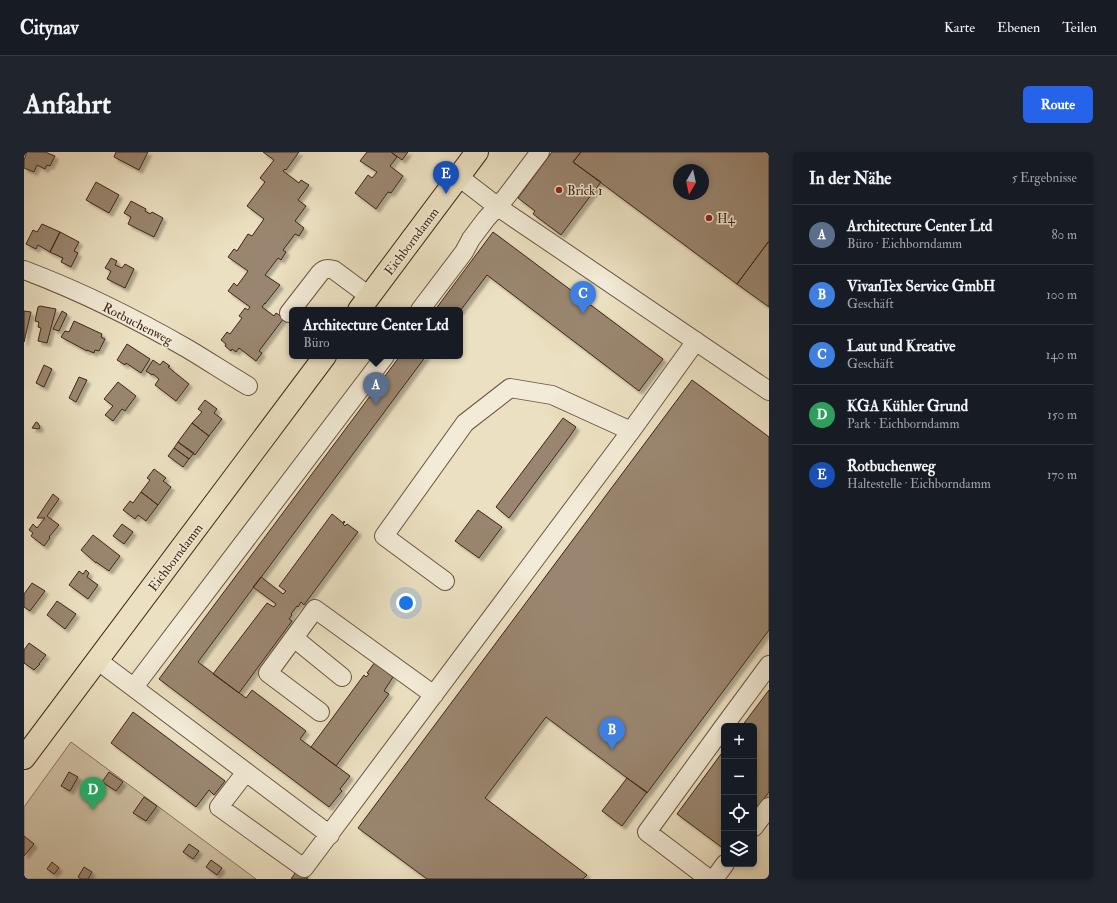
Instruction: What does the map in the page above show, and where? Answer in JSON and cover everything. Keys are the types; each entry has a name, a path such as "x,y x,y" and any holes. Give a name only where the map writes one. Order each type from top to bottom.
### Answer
{"main road":[{"name":"Eichborndamm","path":"364,303 477,152"},
{"name":"Eichborndamm","path":"24,758 323,359"}],"street":[{"path":"422,307 464,252 471,239 486,219 498,207 540,152"},
{"path":"459,177 498,207 769,391"},
{"path":"294,307 320,272 326,268 334,270 364,303"},
{"name":"Rotbuchenweg","path":"24,270 48,279 124,314 188,349 248,386"},
{"path":"246,772 219,807 304,868 631,431 696,341"},
{"path":"134,687 383,359"},
{"path":"445,581 384,536 465,423 510,388 552,395 631,431"},
{"path":"320,712 268,673 315,609 434,695"},
{"path":"294,638 342,677"},
{"path":"97,660 330,834"},
{"path":"726,723 769,665"},
{"path":"709,879 647,832 721,730"},
{"path":"757,823 769,807"},
{"path":"714,879 723,867"}],"shaded area":[{"path":"71,742 256,879 24,879 24,807"}],"building":[{"path":"27,152 45,152 55,156 50,166 47,165 45,169 37,165 34,172 24,168 24,160"},
{"path":"116,152 148,152 139,170 114,157"},
{"path":"263,152 299,152 286,170 285,169 283,171 299,183 301,180 309,185 298,200 306,206 295,221 304,228 299,236 295,234 283,250 286,252 281,260 278,258 265,275 280,285 262,307 274,316 276,313 284,318 259,351 262,353 256,361 239,348 236,352 232,349 231,351 221,340 227,332 230,334 242,318 239,316 245,308 248,310 250,307 228,291 234,283 237,286 248,271 228,257 234,249 237,251 248,234 252,236 264,219 247,206 265,182 260,178 274,160"},
{"path":"367,152 391,152 397,157 390,166 403,176 391,193 388,192 376,209 355,193 368,175 372,178 377,172 360,161"},
{"path":"391,152 408,152 402,160"},
{"name":"Brick 1","path":"552,152 581,152 573,162 601,182 561,235 533,214 535,211 518,198"},
{"name":"H4","path":"581,152 769,152 769,241 737,284 573,162"},
{"path":"96,182 119,195 109,213 86,200"},
{"path":"131,201 146,209 145,211 150,214 152,212 163,218 154,237 128,224 131,217 124,213"},
{"path":"42,224 60,232 50,252 38,245 36,249 26,244 33,230 37,232"},
{"path":"60,232 79,242 74,251 78,253 71,267 61,262 63,258 50,252"},
{"path":"493,232 663,359 639,391 487,275 463,307 437,307"},
{"path":"769,241 769,307 737,284"},
{"path":"111,258 117,261 115,265 122,268 125,264 134,269 125,288 107,279 111,271 105,268"},
{"path":"40,306 56,309 47,343 38,341 41,328 38,327 39,322 35,321 38,307"},
{"path":"24,311 31,312 24,342"},
{"path":"62,311 67,314 59,331 53,329"},
{"path":"74,321 102,334 101,337 105,339 99,351 95,350 94,353 87,351 61,337 65,331 69,332"},
{"path":"127,344 150,359 141,373 126,363 125,365 117,360"},
{"path":"398,359 424,359 198,662 246,698 252,690 306,731 300,739 350,776 340,789 342,791 329,807 159,679"},
{"path":"153,360 160,365 163,361 189,384 176,401 155,385 159,379 146,371"},
{"path":"44,365 52,369 44,387 36,383"},
{"path":"79,377 87,380 76,402 69,398"},
{"path":"692,380 769,437 769,630 647,793 546,717 485,798 587,875 583,879 427,879 358,828"},
{"path":"118,382 136,396 125,411 122,409 113,421 105,415 113,406 104,399"},
{"path":"205,400 217,409 214,413 222,419 209,436 192,423 202,412 198,409"},
{"path":"563,418 576,427 509,518 496,507"},
{"path":"36,422 40,427 39,429 32,428"},
{"path":"192,423 209,436 195,455 178,442"},
{"path":"178,442 194,453 189,459 174,448"},
{"path":"174,448 189,459 183,467 168,456"},
{"path":"154,469 166,478 163,481 171,487 158,505 141,492 150,480 147,478"},
{"path":"141,492 158,505 146,521 138,515 135,519 123,510 130,501 133,503"},
{"path":"53,494 59,499 47,516 59,525 44,546 31,536 33,533 29,530 33,524 37,528 45,518 37,518"},
{"path":"478,510 502,527 479,558 455,541"},
{"path":"332,514 343,523 344,521 345,522 343,524 345,526 347,524 358,532 304,605 301,602 291,614 292,615 289,619 292,621 239,693 213,674 267,603 274,607 276,604 253,587 261,577 283,594 286,591 279,586"},
{"path":"122,524 133,532 124,544 113,536"},
{"path":"93,535 120,556 109,571 96,563 81,550"},
{"path":"86,570 89,573 87,577 98,585 88,599 69,585 79,571 83,574"},
{"path":"32,583 45,591 30,611 24,607 24,594"},
{"path":"57,601 76,614 65,629 47,615"},
{"path":"29,643 46,655 34,670 24,663 24,650"},
{"path":"375,662 393,677 384,691 389,694 336,766 311,747 364,675 366,677 369,674 367,673"},
{"path":"769,690 769,792 757,808 757,723 744,723"},
{"path":"133,712 225,781 214,795 209,790 196,807 111,743"},
{"path":"721,754 721,847 677,814"},
{"path":"69,772 78,777 70,791 61,786"},
{"path":"109,772 123,782 116,791 102,782"},
{"path":"627,778 647,792 622,826 602,811"},
{"path":"144,797 157,806 146,821 133,813"},
{"path":"24,836 34,844 24,856"},
{"path":"189,844 199,851 193,859 183,852"},
{"path":"211,860 222,868 217,875 206,867"},
{"path":"52,862 59,868 54,874 47,869"},
{"path":"84,867 92,872 88,879 81,879 78,877"},
{"path":"297,870 308,877 307,879 291,879"}],"place":[{"name":"Brick 1","path":"559,190"},
{"name":"Rotbuchenweg","path":"446,194"},
{"name":"H4","path":"709,218"},
{"name":"Laut und Kreative","path":"583,314"},
{"name":"Architecture Center Ltd","path":"376,405"},
{"name":"VivanTex Service GmbH","path":"612,750"},
{"name":"KGA Kühler Grund","path":"93,810"}]}
